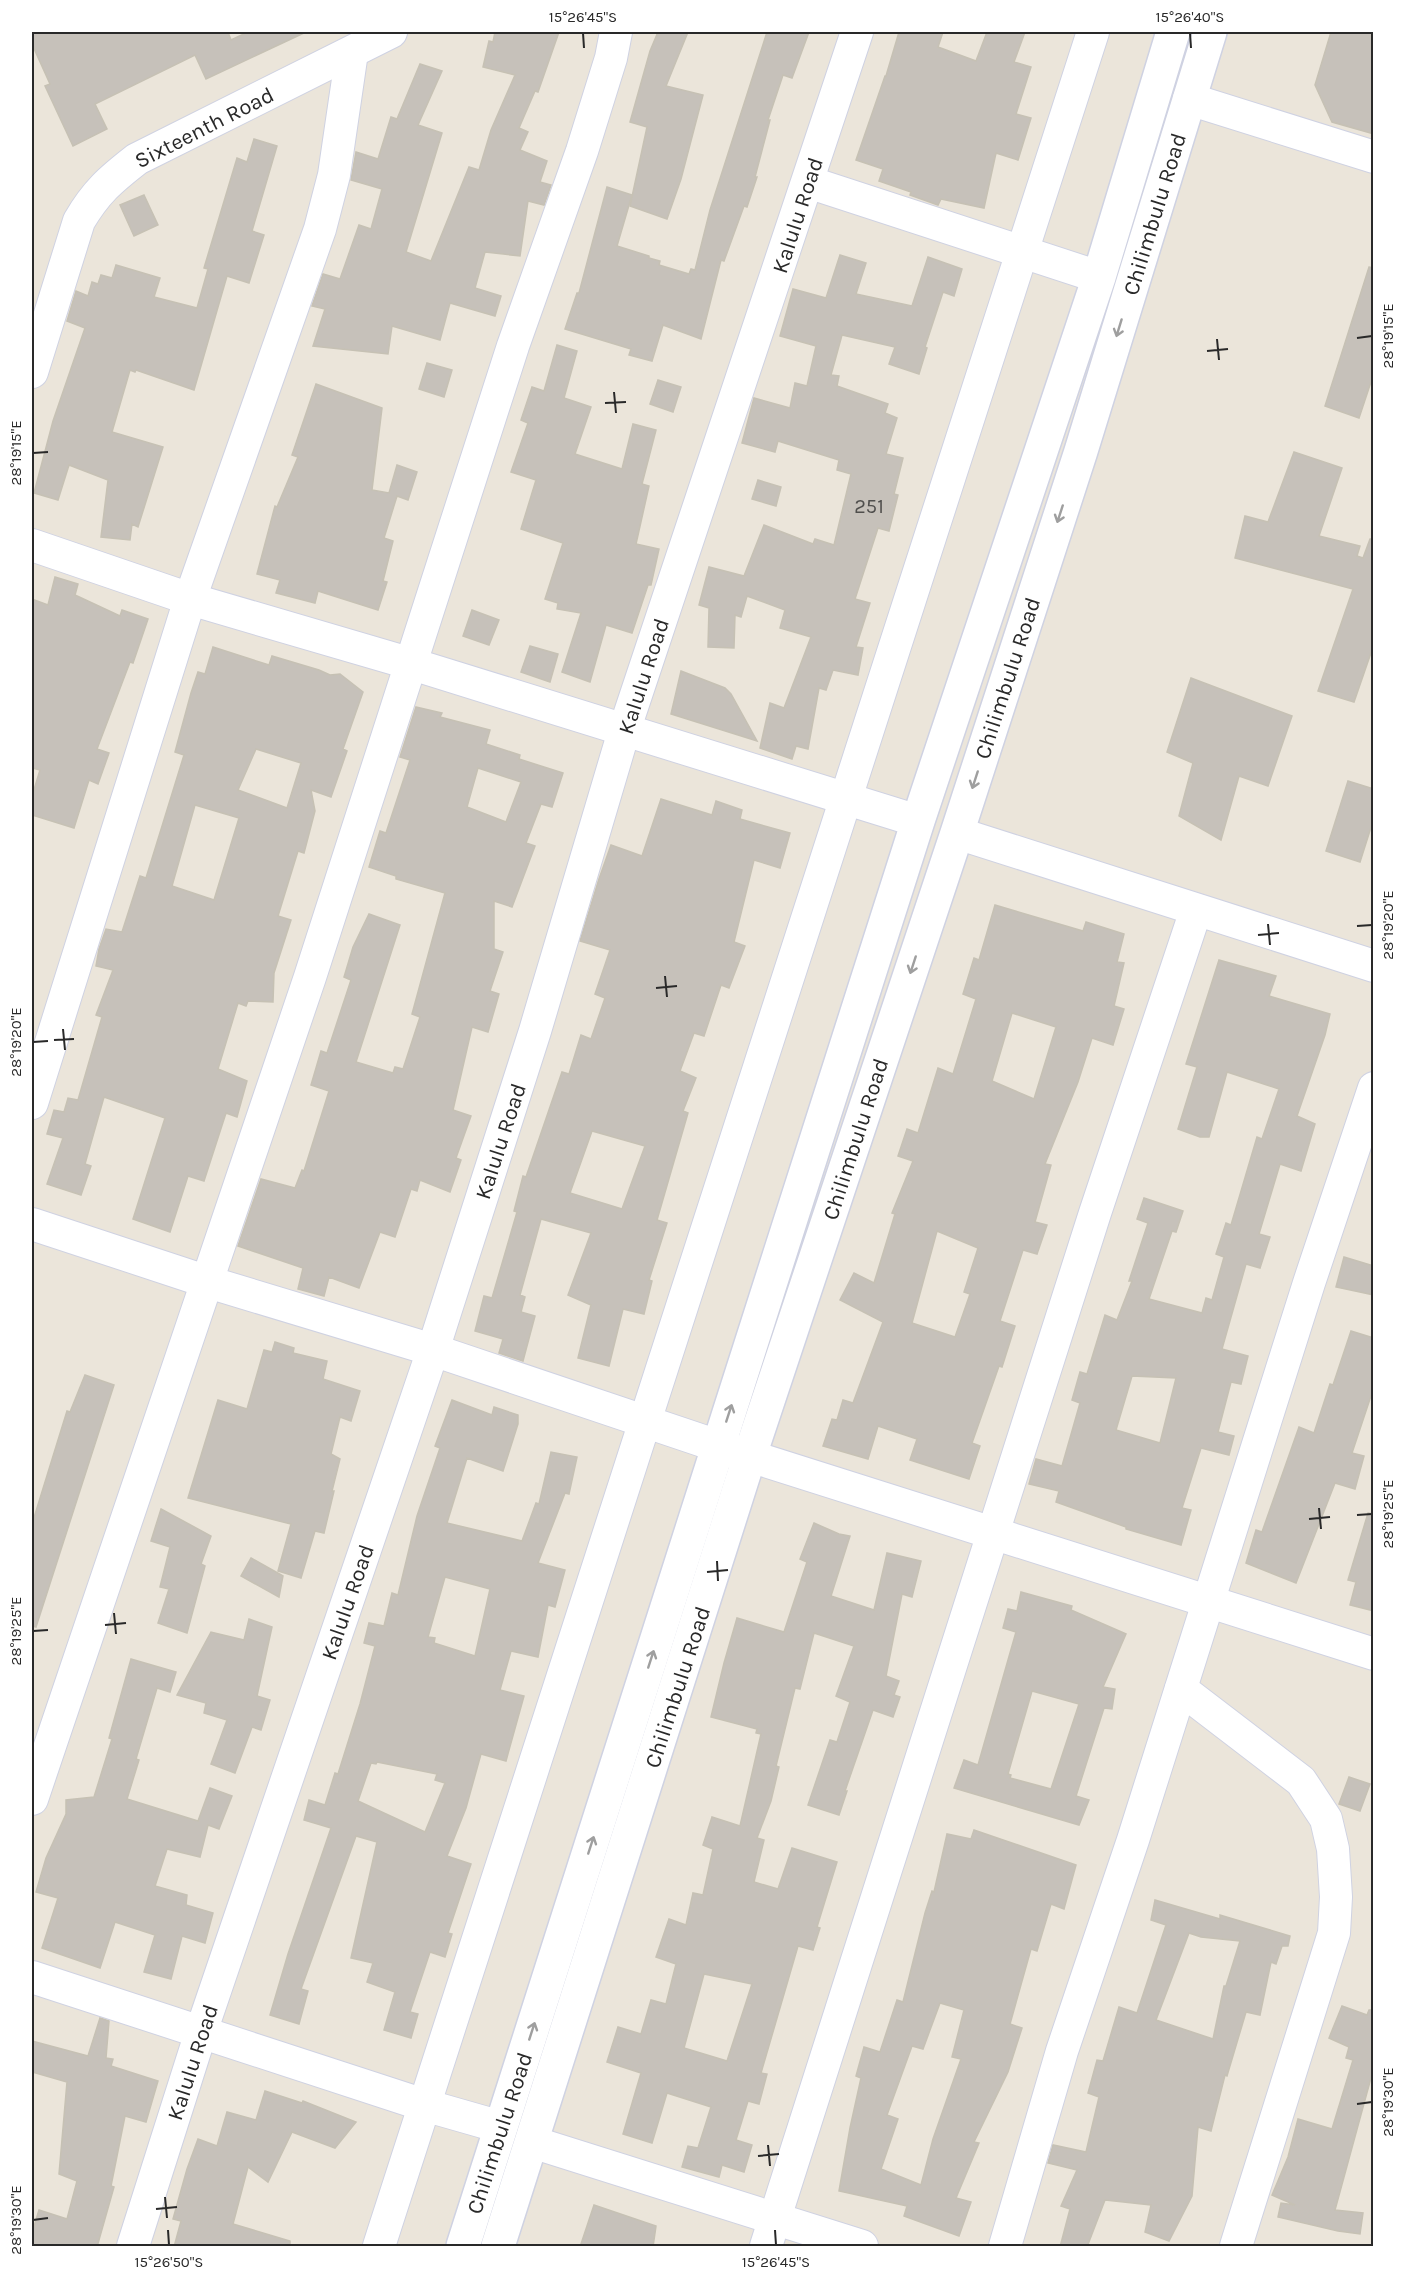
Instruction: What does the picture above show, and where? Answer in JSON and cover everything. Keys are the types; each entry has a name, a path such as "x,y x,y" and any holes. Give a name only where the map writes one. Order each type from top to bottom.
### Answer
{"main road":[{"name":"Chilimbulu Road","path":"463,2247 918,821 1099,277 1173,32"},
{"name":"Chilimbulu Road","path":"498,2247 750,1455 957,833 1081,451 1210,32"}],"street":[{"name":"Sixteenth Road","path":"32,372 79,221 92,199 110,180 137,159 391,32"},
{"path":"32,1799 208,1282 412,664 513,346 582,152 611,58 616,32"},
{"name":"Kalulu Road","path":"133,2247 201,2032 433,1350 535,1031 624,731 857,32"},
{"path":"379,2247 1093,32"},
{"path":"32,1103 190,599 320,230 334,175 352,52"},
{"path":"1189,99 1374,157"},
{"path":"808,182 1099,277"},
{"path":"32,545 190,599 412,664 918,821"},
{"path":"957,833 1374,966"},
{"path":"770,2233 1095,1213 1196,910"},
{"path":"1005,2247 1062,2051 1374,1088"},
{"path":"32,1224 208,1282 433,1350 718,1446 1374,1654"},
{"path":"1181,1689 1301,1781 1326,1819 1333,1849 1336,1898 1334,1933 1236,2247"},
{"path":"32,1977 424,2105 501,2127"},
{"path":"532,2142 770,2233 862,2247"}],"building":[{"path":"32,32 228,32 231,40 248,32 306,32 206,79 195,55 95,104 107,129 73,146 45,86 50,84 32,44"},
{"path":"495,32 559,32 538,92 535,91 519,128 528,132 520,150 547,161 540,182 551,185 544,205 528,201 520,256 485,252 475,288 501,296 495,316 450,303 440,340 392,326 388,354 313,346 325,309 312,306 323,274 340,279 359,225 371,229 382,189 351,180 356,152 378,159 391,117 397,119 420,64 442,71 418,125 442,133 406,252 431,261 469,167 479,170 491,130 515,75 483,67 489,41 493,42"},
{"path":"658,32 688,32 666,86 703,95 681,179 667,219 630,206 647,127 630,122 650,51"},
{"path":"767,32 809,32 792,78 783,75 768,120 770,120 755,177 757,177 724,261 721,260 701,339 663,325 652,361 629,355 631,349 565,329 577,293 579,293 607,187 632,195 617,246 649,256 649,258 660,261 659,265 689,274 691,269 695,270 710,210"},
{"path":"899,32 943,32 938,47 976,61 987,32 1025,32 1014,62 1031,67 1016,114 1031,118 1018,160 996,153 984,208 941,199 938,205 910,195 911,192 879,181 883,169 856,160"},
{"path":"1331,32 1374,32 1374,134 1332,122 1315,85"},
{"path":"254,139 277,146 252,231 264,235 249,283 227,276 194,390 130,370 112,432 163,447 138,527 132,524 130,540 101,537 108,480 69,465 58,500 34,493 53,421 85,328 67,321 76,291 88,296 92,282 98,284 101,275 112,278 116,265 160,278 154,297 197,308 208,269 204,268 237,158 247,162"},
{"path":"144,195 158,225 134,236 120,205"},
{"path":"840,255 866,263 856,294 912,306 928,257 962,269 954,296 943,292 925,347 927,348 919,374 889,364 895,347 842,335 831,375 839,376 837,386 888,404 885,413 897,418 886,454 903,458 894,494 898,495 889,531 878,528 855,599 870,603 856,647 863,648 858,675 833,670 826,690 819,688 808,749 796,746 792,759 760,748 770,703 784,708 811,637 780,628 785,610 747,596 741,617 735,615 734,648 708,647 709,608 699,605 709,567 744,576 764,525 813,544 815,539 834,545 851,474 837,470 839,460 778,441 775,452 742,443 754,398 790,408 795,383 807,386 816,346 780,336 793,289 826,298"},
{"path":"1369,267 1374,268 1374,373 1359,418 1325,406"},
{"path":"557,345 577,351 564,398 591,407 575,454 622,469 633,424 656,430 642,484 649,486 636,544 659,549 651,585 648,585 632,633 606,625 590,682 562,672 581,613 557,609 558,603 545,599 563,543 521,529 536,480 511,472 528,423 521,420 532,387 544,391"},
{"path":"427,363 452,370 444,397 419,389"},
{"path":"658,380 681,387 673,412 650,404"},
{"path":"316,384 382,408 372,490 389,493 397,465 417,472 408,500 397,496 384,538 393,541 383,581 387,582 378,610 318,591 315,603 276,593 280,580 257,574 275,506 277,507 298,457 292,455"},
{"path":"1294,452 1342,468 1319,536 1360,546 1357,556 1363,558 1370,539 1374,539 1374,644 1354,702 1318,691 1353,589 1235,558 1245,516 1268,522"},
{"path":"758,480 781,487 776,506 752,499"},
{"path":"55,577 78,584 75,595 120,616 122,610 148,619 133,663 130,662 97,749 109,753 98,784 89,780 74,828 32,815 32,796 40,770 32,768 32,599 48,605"},
{"path":"472,610 499,620 489,645 463,636"},
{"path":"530,646 558,654 550,682 521,672"},
{"path":"213,647 269,665 272,656 330,675 340,674 363,692 343,749 347,751 331,797 311,790 315,811 304,853 298,851 278,916 291,920 274,973 273,1002 248,1001 246,1006 238,1003 218,1069 247,1081 237,1117 226,1113 204,1181 188,1176 170,1232 133,1219 165,1118 104,1097 85,1164 91,1166 81,1195 47,1184 63,1138 47,1134 54,1110 64,1112 68,1098 78,1100 102,1017 96,1015 113,970 96,966 99,949 106,929 122,932 140,876 146,878 184,755 175,752 191,693 198,672 205,674","holes":["256,749 301,763 287,808 238,790","195,805 239,818 214,900 172,886"]},
{"path":"681,671 725,688 731,694 757,741 671,714"},
{"path":"1191,678 1292,716 1268,786 1239,776 1221,840 1179,816 1193,763 1167,752"},
{"path":"416,707 442,713 440,717 490,730 486,744 520,755 519,759 563,773 552,807 541,804 526,843 535,846 512,907 494,901 494,949 503,952 490,991 499,994 488,1032 472,1027 453,1110 471,1116 456,1158 461,1160 450,1192 420,1180 417,1191 411,1189 395,1237 380,1232 359,1288 329,1277 324,1296 298,1289 303,1268 238,1246 261,1179 295,1188 302,1170 304,1171 329,1091 311,1085 321,1051 327,1053 351,980 344,977 353,947 369,914 400,925 356,1062 393,1073 395,1067 403,1069 420,1017 412,1014 445,893 396,879 396,876 369,867 380,831 386,833 410,760 400,757","holes":["478,768 521,782 506,822 467,807"]},
{"path":"1348,781 1374,789 1374,818 1360,862 1326,851"},
{"path":"661,799 712,815 716,801 742,810 740,819 790,833 780,868 754,860 734,942 745,946 729,988 721,985 704,1036 694,1033 680,1071 696,1078 683,1111 688,1113 657,1220 667,1223 649,1280 652,1281 644,1314 623,1309 609,1366 578,1358 591,1305 568,1295 591,1233 541,1219 520,1295 525,1297 521,1312 535,1316 523,1361 499,1353 503,1339 475,1331 484,1296 492,1298 517,1212 514,1211 523,1176 526,1177 562,1072 569,1074 581,1035 591,1039 605,998 595,994 610,950 580,941 599,879 611,845 642,856","holes":["592,1131 645,1146 622,1209 570,1193"]},
{"path":"995,905 1083,931 1086,922 1124,934 1117,962 1124,963 1114,1006 1124,1009 1113,1045 1092,1038 1078,1082 1045,1164 1051,1165 1035,1222 1047,1225 1037,1254 1023,1250 1000,1321 1015,1326 1002,1367 999,1366 972,1443 980,1446 969,1479 910,1460 917,1439 878,1426 868,1459 823,1446 832,1419 837,1420 843,1400 853,1403 883,1322 840,1300 854,1273 874,1283 895,1214 892,1213 913,1161 898,1156 907,1129 918,1133 938,1068 953,1074 976,999 963,994 974,958 979,960","holes":["1012,1013 1056,1027 1034,1099 992,1081","937,1231 978,1248 964,1292 970,1294 955,1337 912,1323"]},
{"path":"1219,960 1276,976 1269,996 1330,1014 1297,1116 1315,1124 1301,1171 1280,1164 1259,1234 1270,1237 1260,1268 1246,1264 1222,1349 1248,1356 1241,1384 1231,1382 1218,1432 1234,1436 1229,1455 1201,1448 1182,1508 1191,1510 1181,1545 1126,1529 1126,1527 1056,1502 1059,1491 1029,1484 1036,1459 1062,1466 1080,1403 1072,1400 1080,1372 1087,1374 1105,1315 1117,1320 1132,1281 1129,1281 1148,1223 1137,1219 1144,1198 1183,1211 1176,1232 1172,1231 1149,1299 1202,1313 1206,1298 1212,1300 1224,1257 1216,1254 1226,1223 1231,1225 1257,1137 1262,1139 1279,1089 1227,1072 1209,1137 1200,1137 1178,1129 1197,1067 1186,1064","holes":["1132,1376 1176,1378 1160,1443 1116,1430"]},
{"path":"1344,1257 1374,1266 1374,1295 1336,1287"},
{"path":"1351,1331 1374,1338 1374,1387 1352,1453 1364,1456 1355,1489 1335,1483 1296,1583 1246,1563 1256,1530 1262,1532 1299,1427 1314,1433"},
{"path":"275,1342 294,1348 293,1353 327,1361 323,1379 360,1391 351,1421 340,1417 331,1454 340,1459 324,1533 315,1531 301,1578 278,1571 291,1524 188,1498 218,1400 247,1409 264,1350 272,1352"},
{"path":"85,1375 114,1385 36,1627 32,1626 32,1524 67,1411 70,1412"},
{"path":"452,1400 492,1415 494,1407 518,1415 518,1424 503,1471 467,1458 447,1523 522,1541 536,1503 539,1504 551,1452 577,1457 569,1494 565,1493 538,1563 565,1570 555,1607 548,1605 538,1657 511,1651 500,1690 524,1696 506,1761 481,1754 466,1808 447,1856 471,1864 448,1933 452,1934 445,1957 430,1952 410,2012 418,2014 411,2038 384,2030 395,1992 367,1982 373,1963 351,1958 377,1842 356,1836 301,1989 308,1991 299,2024 270,2015 288,1954 331,1828 304,1820 309,1800 325,1805 335,1773 338,1774 375,1646 364,1643 369,1623 384,1626 392,1593 398,1595 417,1516 440,1448 435,1446","holes":["445,1577 490,1589 475,1656 434,1643 435,1638 428,1637","377,1762 437,1774 435,1780 445,1783 425,1832 358,1801 371,1763 376,1764"]},
{"path":"161,1509 211,1536 201,1564 205,1566 187,1633 158,1623 169,1589 160,1587 170,1547 151,1541"},
{"path":"1368,1513 1374,1514 1374,1611 1350,1605 1356,1582 1348,1580"},
{"path":"814,1523 839,1534 850,1536 831,1596 874,1610 887,1553 921,1561 912,1597 902,1594 886,1676 899,1681 894,1695 900,1697 893,1717 873,1710 839,1815 808,1805 830,1740 837,1742 850,1702 836,1696 854,1646 814,1633 800,1689 795,1688 776,1766 779,1767 771,1801 757,1838 764,1840 754,1882 778,1889 792,1848 837,1862 817,1927 820,1928 813,1950 798,1946 761,2073 767,2074 759,2104 748,2101 736,2140 752,2145 744,2172 722,2165 719,2177 682,2167 688,2146 698,2148 711,2107 667,2093 652,2143 623,2134 641,2073 607,2062 618,2027 641,2034 651,2000 666,2004 676,1964 656,1957 669,1919 686,1925 693,1893 703,1895 713,1849 703,1845 712,1817 740,1826 761,1734 756,1733 757,1729 711,1717 737,1618 784,1632 807,1562 800,1559","holes":["704,1974 752,1984 727,2061 684,2048"]},
{"path":"251,1558 283,1576 279,1597 241,1576"},
{"path":"1021,1592 1072,1606 1071,1610 1126,1634 1103,1687 1115,1689 1112,1709 1104,1708 1076,1796 1089,1800 1079,1825 954,1788 964,1760 978,1765 1016,1632 1003,1628 1008,1609 1017,1611","holes":["1032,1691 1079,1704 1051,1789 1010,1778 1011,1775 1008,1774"]},
{"path":"249,1619 272,1627 257,1696 270,1700 261,1730 252,1727 235,1773 211,1764 227,1720 204,1713 206,1703 177,1695 211,1632 244,1640"},
{"path":"131,1659 176,1672 170,1692 157,1688 127,1799 198,1821 210,1788 232,1796 219,1829 208,1825 200,1857 167,1849 155,1886 187,1895 186,1905 213,1913 205,1943 182,1936 171,1979 144,1972 155,1935 115,1922 100,1968 42,1948 58,1898 36,1892 46,1858 66,1814 66,1800 94,1797 112,1739 109,1738"},
{"path":"1349,1777 1370,1784 1360,1811 1339,1804"},
{"path":"974,1830 1076,1865 1064,1909 1051,1904 1037,1951 1031,1949 1010,2024 1022,2028 1008,2072 974,2142 979,2143 956,2198 971,2202 959,2236 904,2216 907,2206 839,2191 861,2078 856,2076 864,2047 880,2052 897,2000 903,2002 925,1913 932,1891 934,1892 947,1834 971,1839","holes":["940,2003 964,2010 952,2057 961,2059 933,2139 921,2185 881,2169 898,2119 887,2115 912,2046 923,2049"]},
{"path":"1155,1900 1220,1919 1220,1915 1290,1936 1288,1946 1282,1946 1276,1964 1271,1962 1260,2015 1246,2012 1227,2076 1225,2075 1211,2131 1198,2127 1192,2196 1169,2241 1145,2232 1151,2205 1105,2200 1087,2247 1060,2247 1070,2209 1061,2206 1077,2170 1048,2163 1053,2145 1086,2152 1099,2097 1088,2093 1097,2060 1103,2061 1119,2007 1137,2013 1166,1925 1151,1920","holes":["1189,1933 1201,1937 1240,1941 1226,1986 1224,1986 1213,2039 1156,2020"]},
{"path":"1342,2006 1367,2015 1369,2010 1374,2010 1374,2067 1335,2210 1363,2213 1360,2234 1278,2217 1281,2203 1295,2205 1272,2195 1288,2157 1298,2119 1332,2129 1353,2060 1346,2058 1349,2047 1329,2038"},
{"path":"100,2018 109,2021 106,2058 113,2059 111,2066 158,2081 146,2122 125,2116 111,2186 114,2187 97,2247 32,2247 32,2233 39,2210 67,2219 77,2181 59,2174 67,2082 32,2072 32,2041 88,2056"},
{"path":"265,2091 302,2103 303,2101 356,2122 335,2148 292,2132 268,2182 248,2167 233,2224 290,2241 290,2247 174,2247 181,2221 173,2219 198,2139 217,2146 227,2112 256,2120"},
{"path":"594,2205 656,2226 653,2247 580,2247"}]}
